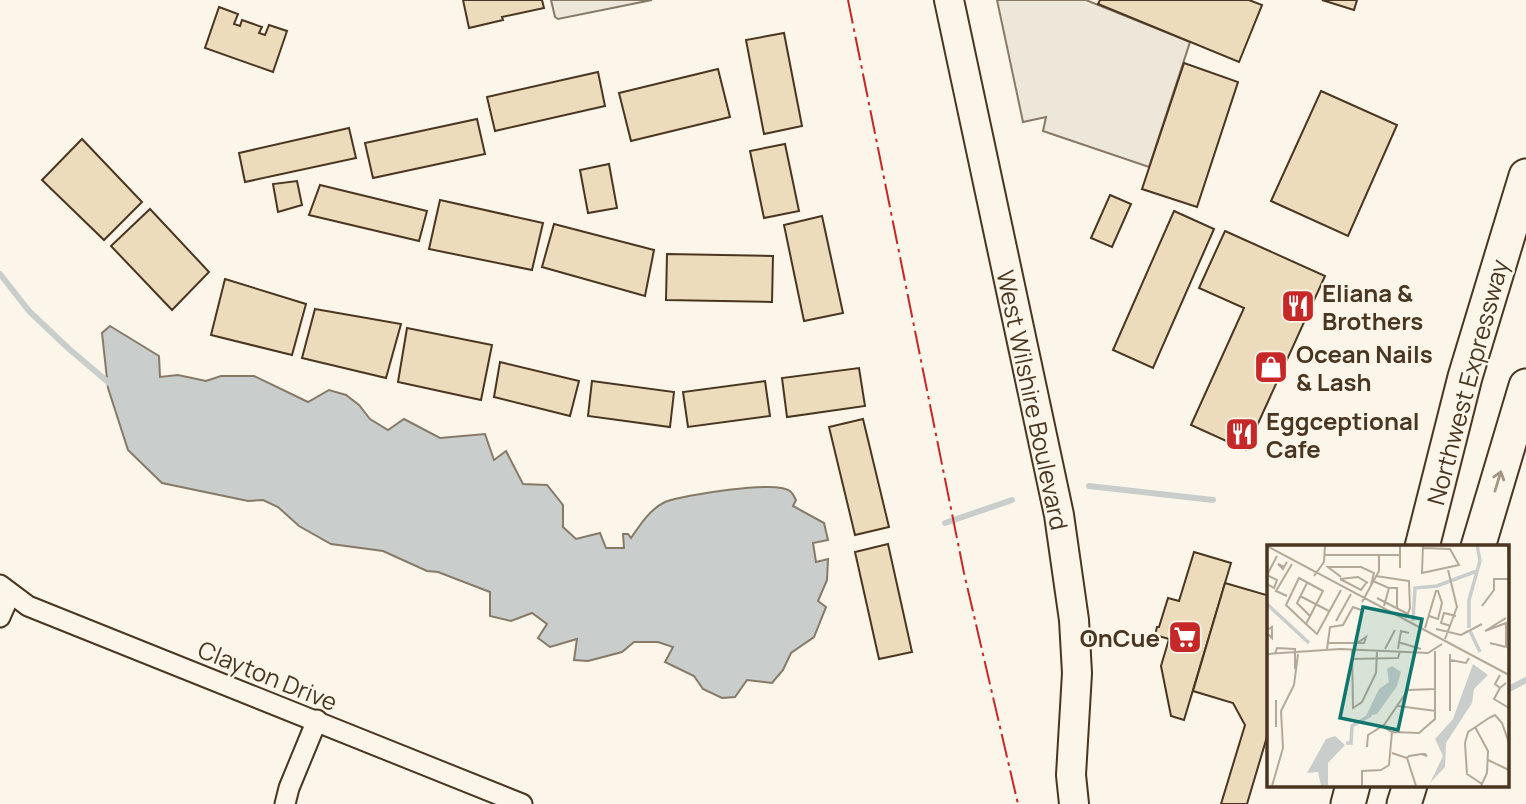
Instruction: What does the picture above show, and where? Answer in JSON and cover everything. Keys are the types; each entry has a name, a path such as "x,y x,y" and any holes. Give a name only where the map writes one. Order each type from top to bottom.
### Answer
{"highway":[{"name":"Northwest Expressway","path":"1423,545 1465,377 1526,176"},
{"path":"1479,545 1526,386"},
{"path":"1348,804 1353,786"},
{"path":"1404,804 1410,786"}],"main road":[{"name":"West Wilshire Boulevard","path":"949,0 1059,514 1077,673 1070,775 1074,804"}],"street":[{"path":"0,617 5,590"},
{"name":"Clayton Drive","path":"5,590 28,606 522,804"},
{"path":"285,804 317,720"}],"shaded area":[{"path":"551,0 652,0 558,19 555,17"},
{"path":"997,0 1086,0 1190,42 1149,167 1043,131 1046,117 1023,122"},
{"path":"110,326 159,356 160,377 178,375 206,381 221,376 254,376 308,402 329,390 346,395 359,405 370,419 388,430 404,419 440,438 485,434 494,460 506,451 523,484 547,485 563,505 563,527 576,539 600,533 606,548 624,548 623,534 628,534 631,538 650,513 665,502 749,488 781,488 790,491 796,500 793,506 824,523 828,540 813,543 816,562 828,559 827,580 818,601 826,607 814,637 791,653 783,670 772,683 747,680 735,697 722,698 703,689 694,676 665,662 673,647 658,642 634,642 622,652 588,661 574,660 577,639 550,647 538,638 547,624 532,613 511,621 490,616 490,592 438,572 427,571 383,551 331,544 299,526 278,507 263,500 248,501 162,483 128,450 108,388 102,333"}],"building":[{"path":"463,0 542,0 544,8 502,17 503,20 469,28"},
{"path":"1100,0 1249,0 1262,5 1239,62 1098,4"},
{"path":"1322,0 1357,0 1354,10"},
{"path":"219,7 238,14 234,24 240,26 242,20 262,27 259,33 265,35 269,25 287,31 273,72 205,48"},
{"path":"784,33 802,126 764,134 746,40"},
{"path":"1184,63 1238,82 1197,207 1142,189"},
{"path":"718,69 730,117 631,141 619,93"},
{"path":"598,72 605,106 495,131 487,97"},
{"path":"1321,91 1397,125 1348,236 1271,201"},
{"path":"477,119 485,154 373,178 365,143"},
{"path":"349,128 356,158 245,182 239,153"},
{"path":"82,139 142,202 104,240 42,180"},
{"path":"785,144 799,211 764,218 750,151"},
{"path":"609,164 617,208 588,213 580,170"},
{"path":"297,181 302,205 278,212 273,184"},
{"path":"320,185 427,211 419,241 309,215"},
{"path":"1110,195 1131,204 1112,247 1091,238"},
{"path":"440,200 543,223 532,270 429,249"},
{"path":"150,209 209,272 172,310 111,246"},
{"path":"1174,211 1214,229 1153,368 1113,350"},
{"path":"822,216 843,313 804,321 784,225"},
{"path":"554,224 654,250 645,296 542,267"},
{"path":"1225,231 1325,276 1246,450 1191,425 1244,308 1199,288"},
{"path":"667,254 773,256 772,302 666,300"},
{"path":"225,279 306,304 292,355 211,335"},
{"path":"315,309 401,324 386,378 302,358"},
{"path":"407,328 492,345 481,400 398,382"},
{"path":"500,362 579,381 570,416 494,397"},
{"path":"859,368 865,406 787,417 782,378"},
{"path":"592,381 674,392 670,427 588,416"},
{"path":"765,381 770,416 688,427 683,392"},
{"path":"863,419 889,527 855,535 829,427"},
{"path":"888,544 912,652 879,659 855,552"},
{"name":"OnCue","path":"1194,552 1231,563 1184,720 1171,716 1161,666 1169,639 1155,635 1168,598 1179,601"},
{"path":"1225,583 1267,594 1267,737 1247,804 1221,804 1245,725 1233,703 1193,691"}],"waterway":[{"path":"0,274 29,311 115,388"},
{"path":"1089,486 1213,500"},
{"path":"945,523 1012,500"},
{"path":"1508,689 1526,680"}],"power":[{"path":"848,0 964,573 1018,804"}],"place":[{"name":"Eliana & Brothers","path":"1298,306"},
{"name":"Ocean Nails & Lash","path":"1271,367"},
{"name":"Eggceptional Cafe","path":"1242,434"},
{"name":"OnCue","path":"1185,637"}]}
